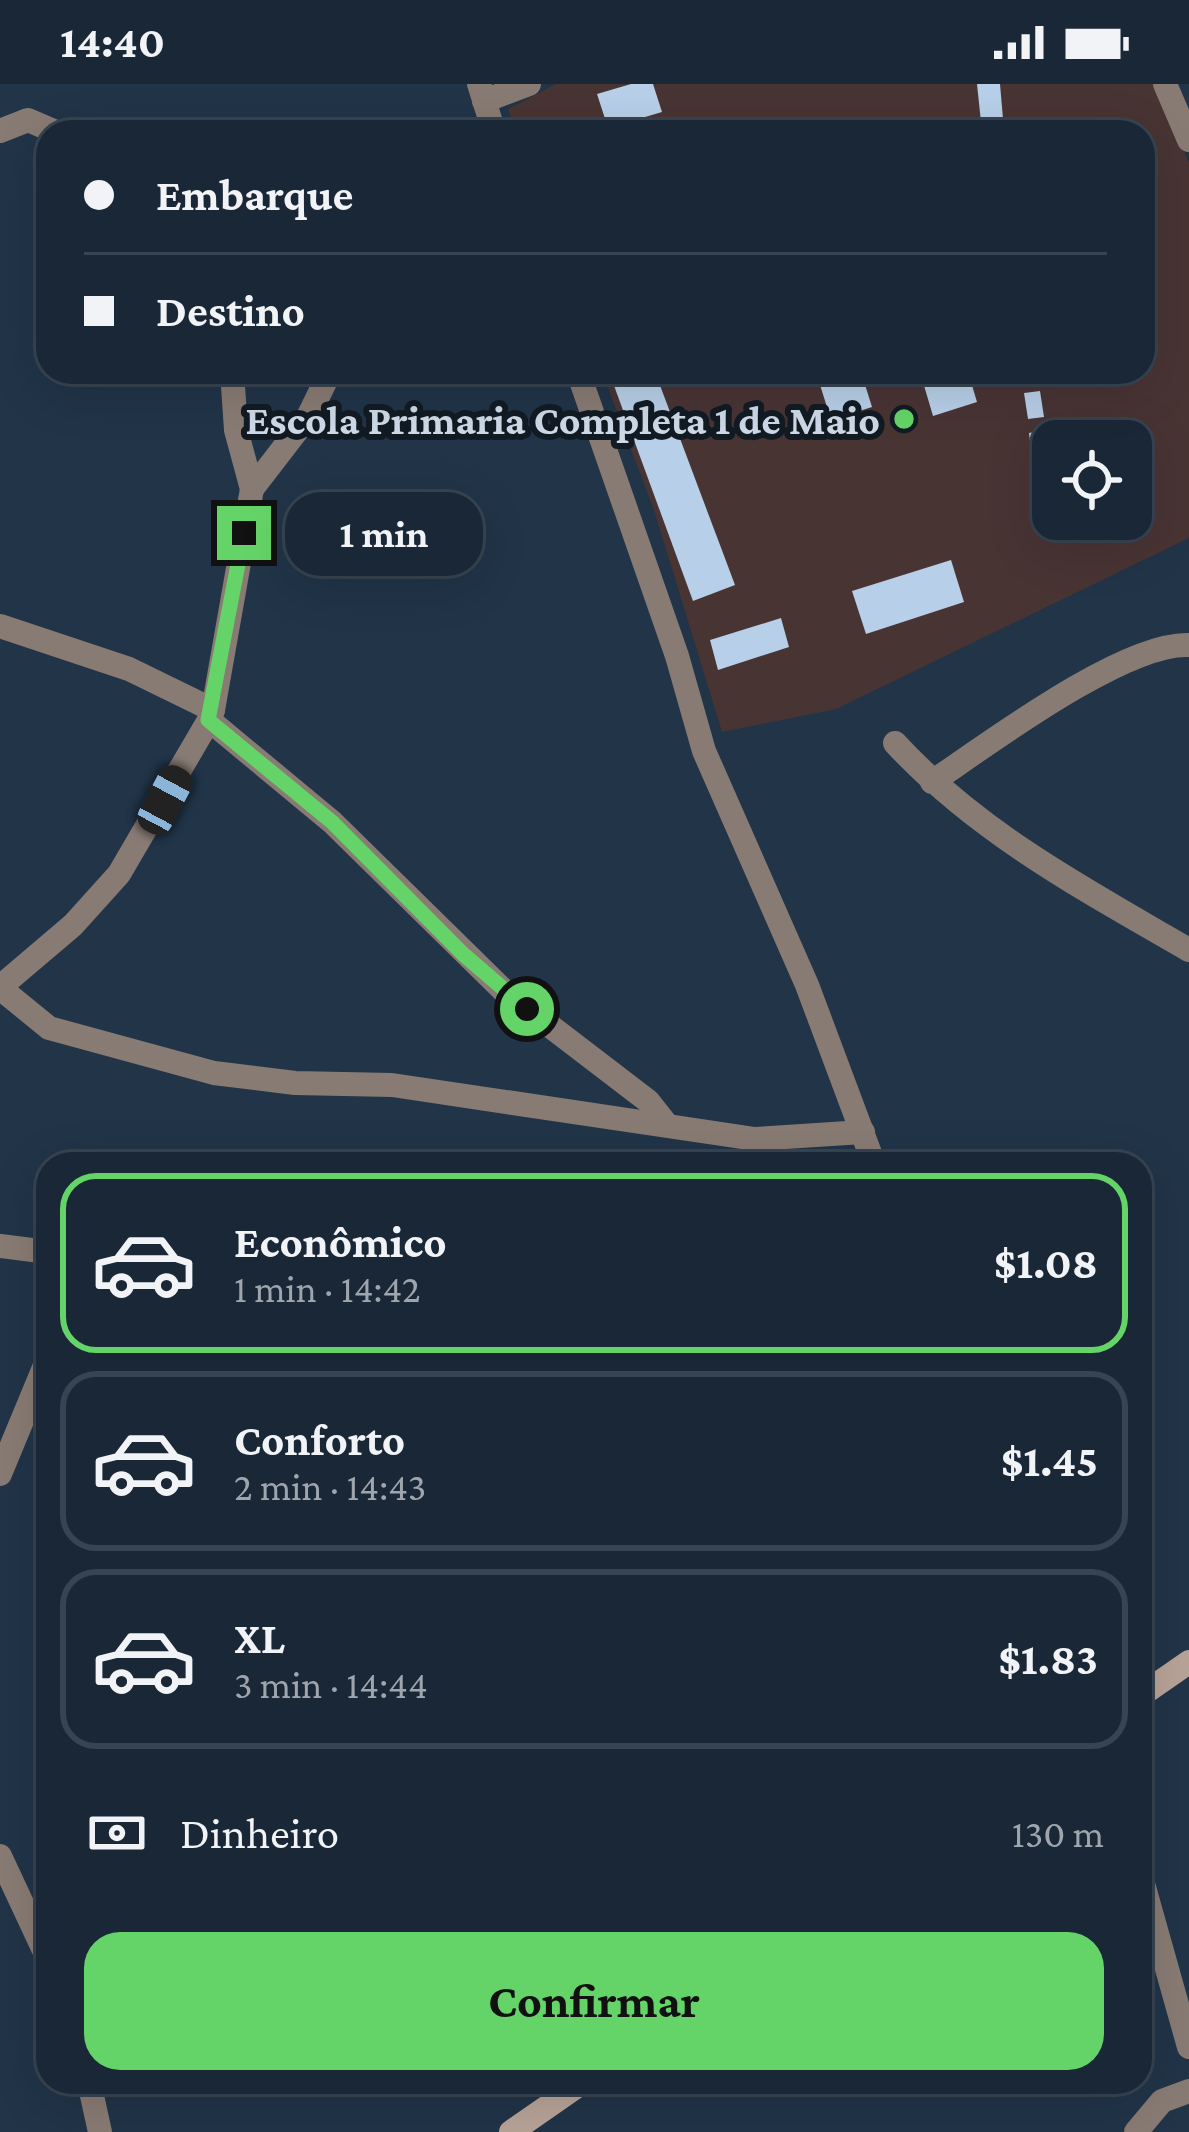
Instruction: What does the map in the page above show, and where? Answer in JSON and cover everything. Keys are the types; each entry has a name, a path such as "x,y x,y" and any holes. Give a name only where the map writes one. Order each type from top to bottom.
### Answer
{"main road":[{"path":"1152,1688 1189,1662"},
{"path":"511,2132 566,2094"}],"street":[{"path":"481,92 529,84"},
{"path":"1166,84 1189,140"},
{"path":"0,131 28,120 36,123"},
{"path":"233,384 236,430 252,489 211,715 119,874 73,925 0,987 50,1028 214,1073 295,1083 392,1085 668,1125 754,1152 863,1132"},
{"path":"252,489 309,415 324,384"},
{"path":"582,384 677,656 704,751 806,985 870,1152"},
{"path":"0,626 129,669 211,715 332,822 490,978 648,1101 668,1125"},
{"path":"932,782 1075,690 1133,660 1189,645"},
{"path":"896,742 932,782 1058,875 1189,950"},
{"path":"0,1246 36,1250"},
{"path":"0,1474 36,1387"},
{"path":"0,1856 36,1933"},
{"path":"1152,1906 1189,2048"},
{"path":"1136,2132 1162,2101 1189,2091"},
{"path":"92,2094 100,2132"}],"shaded area":[{"name":"Escola Primaria Completa 1 de Maio","path":"556,84 1157,84 1189,163 1189,538 836,709 722,732 654,510 607,384 1155,384 1155,120 512,120 508,109"}],"building":[{"path":"631,84 653,84 662,112 635,120 605,120 597,94"},
{"path":"977,84 1000,84 1003,119 981,120"},
{"path":"613,384 660,384 735,585 693,601"},
{"path":"820,384 865,384 872,407 831,420"},
{"path":"924,384 972,384 977,402 933,416"},
{"path":"1040,391 1044,417 1028,419 1024,393"},
{"path":"951,560 964,602 866,634 852,591"},
{"path":"781,618 789,647 718,670 710,640"}],"place":[{"name":"Escola Primaria Completa 1 de Maio","path":"904,419"}],"route":[{"path":"244,533 208,720 332,822 463,954 527,1009"}]}
